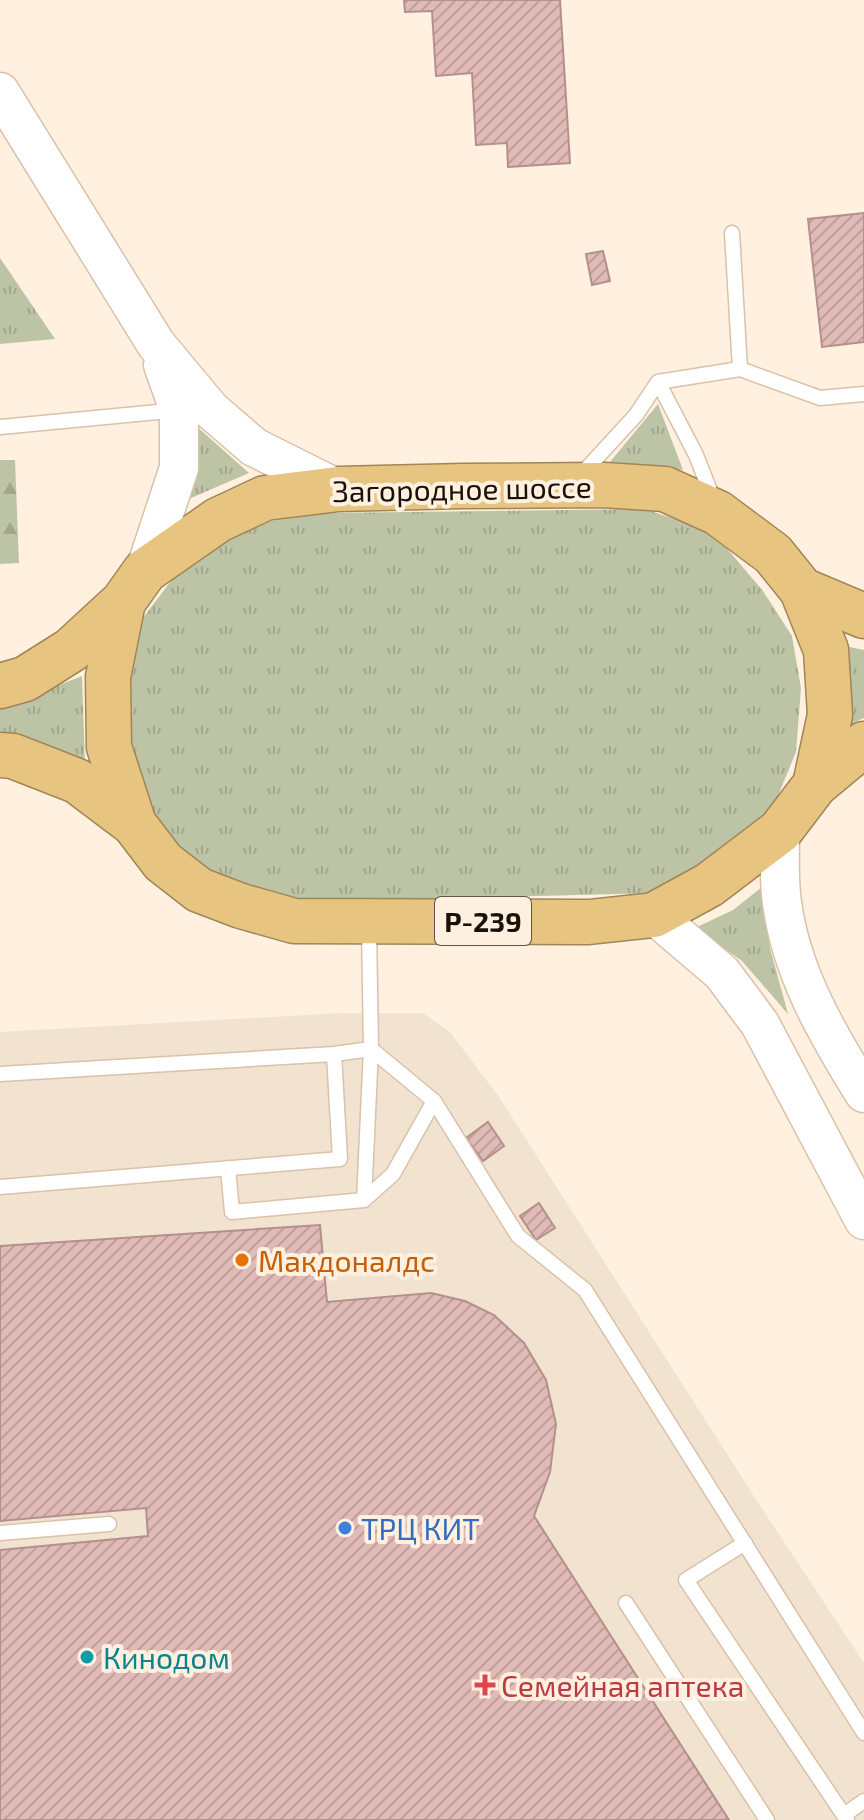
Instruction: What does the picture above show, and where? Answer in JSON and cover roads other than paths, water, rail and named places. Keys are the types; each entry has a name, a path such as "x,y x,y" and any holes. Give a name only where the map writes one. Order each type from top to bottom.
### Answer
{"highway":[{"name":"Загородное шоссе","path":"0,686 25,679 71,650 134,586 218,520 265,498 338,489 573,484 665,489 718,513 773,554 802,590 826,650 830,702 815,785"},
{"name":"Загородное шоссе","path":"134,586 108,677 109,747 134,824"},
{"name":"Загородное шоссе","path":"802,590 864,616"},
{"name":"Загородное шоссе","path":"0,755 13,756 77,781 134,824 163,862 199,890 241,906 294,921 589,922 654,915 709,885 780,831 815,785 864,744"}],"main road":[{"path":"0,92 156,344 211,410 254,447 338,489"},
{"path":"134,586 179,468 179,410 156,344"},
{"path":"780,831 781,894 790,941 809,994 831,1041 864,1093"},
{"path":"654,915 722,973 760,1024 864,1220"}],"lane":[{"path":"732,233 740,369"},
{"path":"573,484 636,415 658,382 740,369 820,398 864,394"},
{"path":"658,382 696,455 718,513"},
{"path":"0,427 179,410"},
{"path":"364,1200 371,1049 369,922"},
{"path":"0,1074 334,1054 371,1049 434,1101 518,1236 585,1290 864,1733"},
{"path":"0,1187 340,1159 334,1054"},
{"path":"228,1168 232,1212 364,1200 393,1174 434,1101"},
{"path":"0,1533 109,1524"},
{"path":"745,1543 686,1580 845,1817 864,1801"},
{"path":"626,1603 767,1820"}],"place":[{"name":"Макдоналдс","path":"242,1260"},
{"name":"ТРЦ КИТ","path":"345,1528"},
{"name":"Кинодом","path":"87,1657"},
{"name":"Семейная аптека","path":"485,1685"}]}
